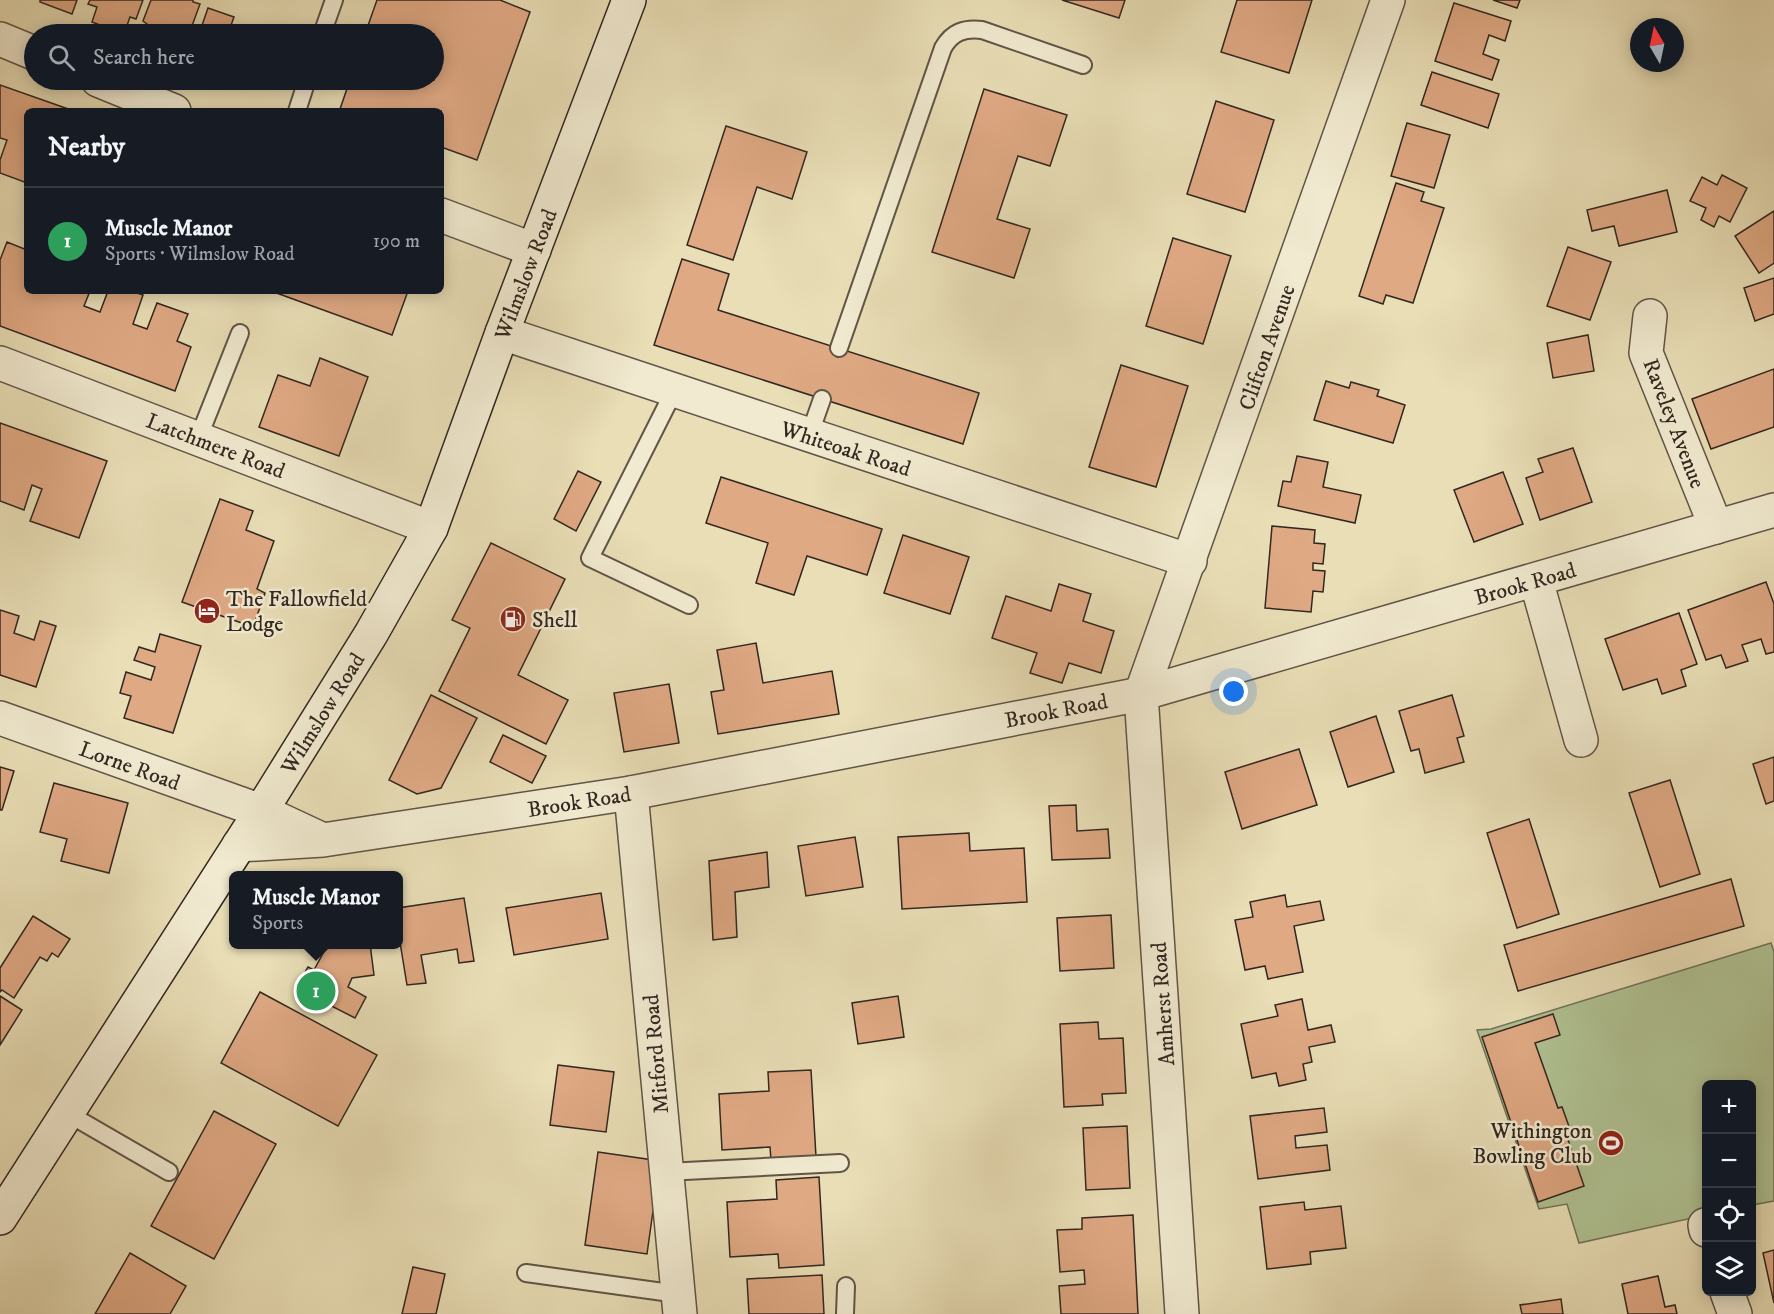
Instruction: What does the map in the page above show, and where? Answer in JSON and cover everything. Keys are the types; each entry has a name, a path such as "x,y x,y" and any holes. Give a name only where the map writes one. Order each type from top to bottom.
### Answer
{"street":[{"name":"Wilmslow Road","path":"0,1218 261,811 371,634 431,528 502,333 629,0"},
{"name":"Clifton Avenue","path":"1141,694 1388,0"},
{"path":"0,39 24,49"},
{"path":"123,90 167,108"},
{"path":"444,216 534,250"},
{"name":"Raveley Avenue","path":"1650,316 1646,353 1716,527"},
{"name":"Whiteoak Road","path":"502,333 1190,561"},
{"name":"Latchmere Road","path":"0,363 431,528"},
{"name":"Brook Road","path":"239,845 323,840 631,793 1141,694 1774,510"},
{"path":"1536,580 1581,740"},
{"name":"Amherst Road","path":"1141,694 1182,1314"},
{"name":"Lorne Road","path":"0,718 261,811"},
{"name":"Mitford Road","path":"631,793 679,1304"},
{"path":"261,811 323,840"},
{"path":"1728,1296 1735,1314"}],"lane":[{"path":"326,24 334,0"},
{"path":"839,348 939,59 949,39 959,32 970,29 982,30 1083,65"},
{"path":"298,108 304,90"},
{"path":"198,439 240,333"},
{"path":"674,391 590,558 689,605"},
{"path":"809,436 822,399"},
{"path":"67,1113 169,1172"},
{"path":"666,1172 840,1163"},
{"path":"526,1273 679,1304"},
{"path":"845,1314 846,1286"}],"green space":[{"name":"Withington Bowling Club","path":"1771,943 1774,952 1774,1201 1756,1204 1756,1080 1702,1080 1702,1216 1579,1243 1567,1204 1539,1209 1477,1030 1491,1029"}],"building":[{"path":"40,0 77,0 72,14 40,2"},
{"path":"90,0 143,0 136,19 130,17 128,24 92,22 97,7 88,4"},
{"path":"151,0 193,0 200,4 193,24 147,24 143,21"},
{"path":"377,0 500,0 530,12 477,160 444,148 444,108 340,108 347,90 444,90 444,24 369,24"},
{"path":"1062,0 1125,0 1119,18"},
{"path":"1237,0 1312,0 1289,73 1221,52"},
{"path":"1493,0 1520,0 1517,8"},
{"path":"1454,3 1511,21 1505,41 1489,35 1483,54 1499,60 1492,80 1435,61"},
{"path":"208,8 234,17 231,24 202,24"},
{"path":"1432,72 1499,94 1488,128 1421,105"},
{"path":"0,85 65,108 24,108 24,182 0,173 0,160 7,140 0,138"},
{"path":"984,89 1067,115 1050,166 1018,156 997,219 1030,229 1014,278 932,252"},
{"path":"1216,101 1274,120 1245,212 1187,194"},
{"path":"1407,123 1450,135 1434,188 1391,176"},
{"path":"726,126 807,152 792,199 757,187 733,260 687,245"},
{"path":"1722,175 1747,188 1730,222 1719,216 1714,227 1701,220 1706,208 1690,201 1702,177 1717,185"},
{"path":"1396,183 1424,192 1421,201 1444,208 1413,303 1386,295 1383,304 1359,296"},
{"path":"1667,190 1677,232 1619,246 1614,226 1592,231 1587,210"},
{"path":"1774,211 1774,263 1759,273 1735,236"},
{"path":"1173,238 1231,256 1203,344 1146,326"},
{"path":"7,242 24,249 24,294 89,294 84,306 100,312 107,294 140,294 143,295 133,324 147,329 157,303 188,314 177,341 191,347 175,391 0,326 0,260"},
{"path":"1568,247 1611,262 1590,320 1547,306"},
{"path":"682,259 729,274 718,310 979,393 963,444 654,345"},
{"path":"1774,278 1774,314 1755,321 1744,288"},
{"path":"279,294 407,294 392,335"},
{"path":"1588,335 1594,371 1553,378 1547,343"},
{"path":"320,358 368,377 339,456 259,427 278,375 310,386"},
{"path":"1121,365 1188,386 1156,487 1089,467"},
{"path":"1774,369 1774,427 1711,449 1692,399"},
{"path":"1326,381 1349,388 1351,382 1379,390 1377,396 1405,405 1393,443 1314,420"},
{"path":"0,423 107,461 79,538 30,521 42,489 32,485 24,510 0,501"},
{"path":"1573,448 1592,502 1540,520 1526,478 1543,472 1538,459"},
{"path":"1297,456 1328,462 1323,487 1361,495 1355,523 1278,506 1283,481 1291,482"},
{"path":"578,471 601,482 576,531 554,519"},
{"path":"1503,472 1523,524 1474,542 1454,490"},
{"path":"721,477 882,529 867,575 807,556 794,595 756,583 768,543 706,523"},
{"path":"220,499 253,511 246,530 274,541 257,589 265,593 253,627 182,602"},
{"path":"1272,526 1315,530 1314,543 1325,544 1323,564 1313,563 1313,570 1325,571 1323,592 1313,591 1311,612 1265,608"},
{"path":"903,535 969,557 950,614 884,593"},
{"path":"491,543 565,579 518,675 568,700 546,744 439,691 470,628 452,620"},
{"path":"1766,582 1774,604 1774,652 1766,654 1761,639 1742,645 1748,661 1726,668 1721,655 1706,660 1688,610"},
{"path":"1059,584 1091,594 1083,621 1114,631 1101,673 1069,663 1062,683 1030,673 1037,653 992,638 1006,596 1051,611"},
{"path":"0,610 19,616 14,633 34,640 40,621 56,626 36,687 0,675"},
{"path":"1679,613 1697,664 1681,670 1686,686 1662,694 1657,679 1623,690 1605,639"},
{"path":"160,634 201,646 173,733 124,718 131,696 120,693 126,672 151,680 155,667 134,660 139,647 155,652"},
{"path":"756,643 763,683 832,671 839,714 718,734 711,692 724,690 717,650"},
{"path":"669,684 679,743 624,752 614,693"},
{"path":"431,695 477,718 441,788 417,794 389,780"},
{"path":"1452,695 1464,736 1457,738 1464,762 1425,773 1419,749 1411,751 1399,711"},
{"path":"1376,716 1394,772 1348,787 1330,732"},
{"path":"503,735 546,756 532,783 490,762"},
{"path":"1299,749 1317,805 1242,829 1225,772"},
{"path":"1774,757 1774,801 1766,804 1753,764"},
{"path":"0,767 14,771 2,810 0,810"},
{"path":"1670,780 1700,874 1660,887 1629,793"},
{"path":"54,783 128,803 109,873 61,861 67,839 40,832"},
{"path":"1076,805 1077,831 1108,829 1110,858 1052,860 1049,806"},
{"path":"1529,819 1559,914 1517,928 1487,833"},
{"path":"969,833 970,851 1024,848 1027,902 902,909 898,837"},
{"path":"855,837 863,887 806,896 798,846"},
{"path":"767,852 769,887 735,892 737,937 713,940 709,861"},
{"path":"1731,879 1744,926 1518,991 1504,945"},
{"path":"601,893 608,939 514,955 506,908"},
{"path":"1285,895 1287,907 1320,901 1324,920 1294,926 1303,972 1268,979 1265,966 1245,970 1235,920 1253,917 1250,902"},
{"path":"464,898 474,961 459,963 457,949 421,955 426,983 407,985 401,949 403,949 403,907"},
{"path":"1111,915 1114,968 1060,971 1057,918"},
{"path":"33,916 70,939 58,957 52,953 47,961 40,957 14,998 2,990 0,992 0,968"},
{"path":"325,949 371,949 374,975 352,978 348,987 366,997 355,1018 296,988 308,967 314,970"},
{"path":"260,992 377,1055 338,1126 221,1063"},
{"path":"0,996 22,1010 0,1045"},
{"path":"898,996 904,1037 858,1044 852,1003"},
{"path":"1302,999 1308,1030 1331,1025 1335,1042 1309,1047 1312,1062 1303,1064 1306,1080 1279,1086 1276,1073 1252,1078 1241,1024 1278,1016 1275,1005"},
{"path":"1553,1014 1560,1035 1535,1043 1558,1108 1562,1107 1571,1132 1566,1134 1584,1186 1538,1202 1482,1037"},
{"path":"1098,1022 1099,1039 1123,1038 1126,1093 1102,1094 1103,1105 1064,1107 1060,1024"},
{"path":"558,1065 614,1072 606,1132 550,1125"},
{"path":"811,1070 816,1157 771,1160 770,1147 722,1150 719,1094 769,1091 768,1072"},
{"path":"1324,1108 1327,1132 1295,1136 1296,1148 1327,1145 1330,1170 1258,1179 1250,1116"},
{"path":"214,1111 276,1144 214,1259 151,1226"},
{"path":"1127,1126 1130,1188 1086,1190 1083,1128"},
{"path":"598,1152 660,1161 647,1254 585,1245"},
{"path":"819,1177 824,1265 779,1268 778,1254 730,1257 727,1202 777,1199 776,1180"},
{"path":"1304,1202 1305,1210 1341,1206 1346,1248 1310,1252 1311,1264 1267,1269 1260,1207"},
{"path":"1133,1215 1138,1314 1061,1314 1059,1286 1085,1284 1084,1270 1060,1272 1057,1230 1082,1229 1082,1218"},
{"path":"1774,1250 1774,1303 1763,1253"},
{"path":"130,1253 186,1286 170,1314 95,1314"},
{"path":"413,1267 445,1274 436,1314 402,1314"},
{"path":"822,1275 824,1314 749,1314 747,1279"},
{"path":"1658,1276 1665,1307 1675,1305 1677,1314 1628,1314 1622,1284"},
{"path":"1561,1299 1563,1314 1522,1314 1520,1305"}],"place":[{"name":"The Fallowfield Lodge","path":"207,611"},
{"name":"Shell","path":"513,619"},
{"name":"Muscle Manor","path":"316,991"},
{"name":"Withington Bowling Club","path":"1611,1143"}]}
